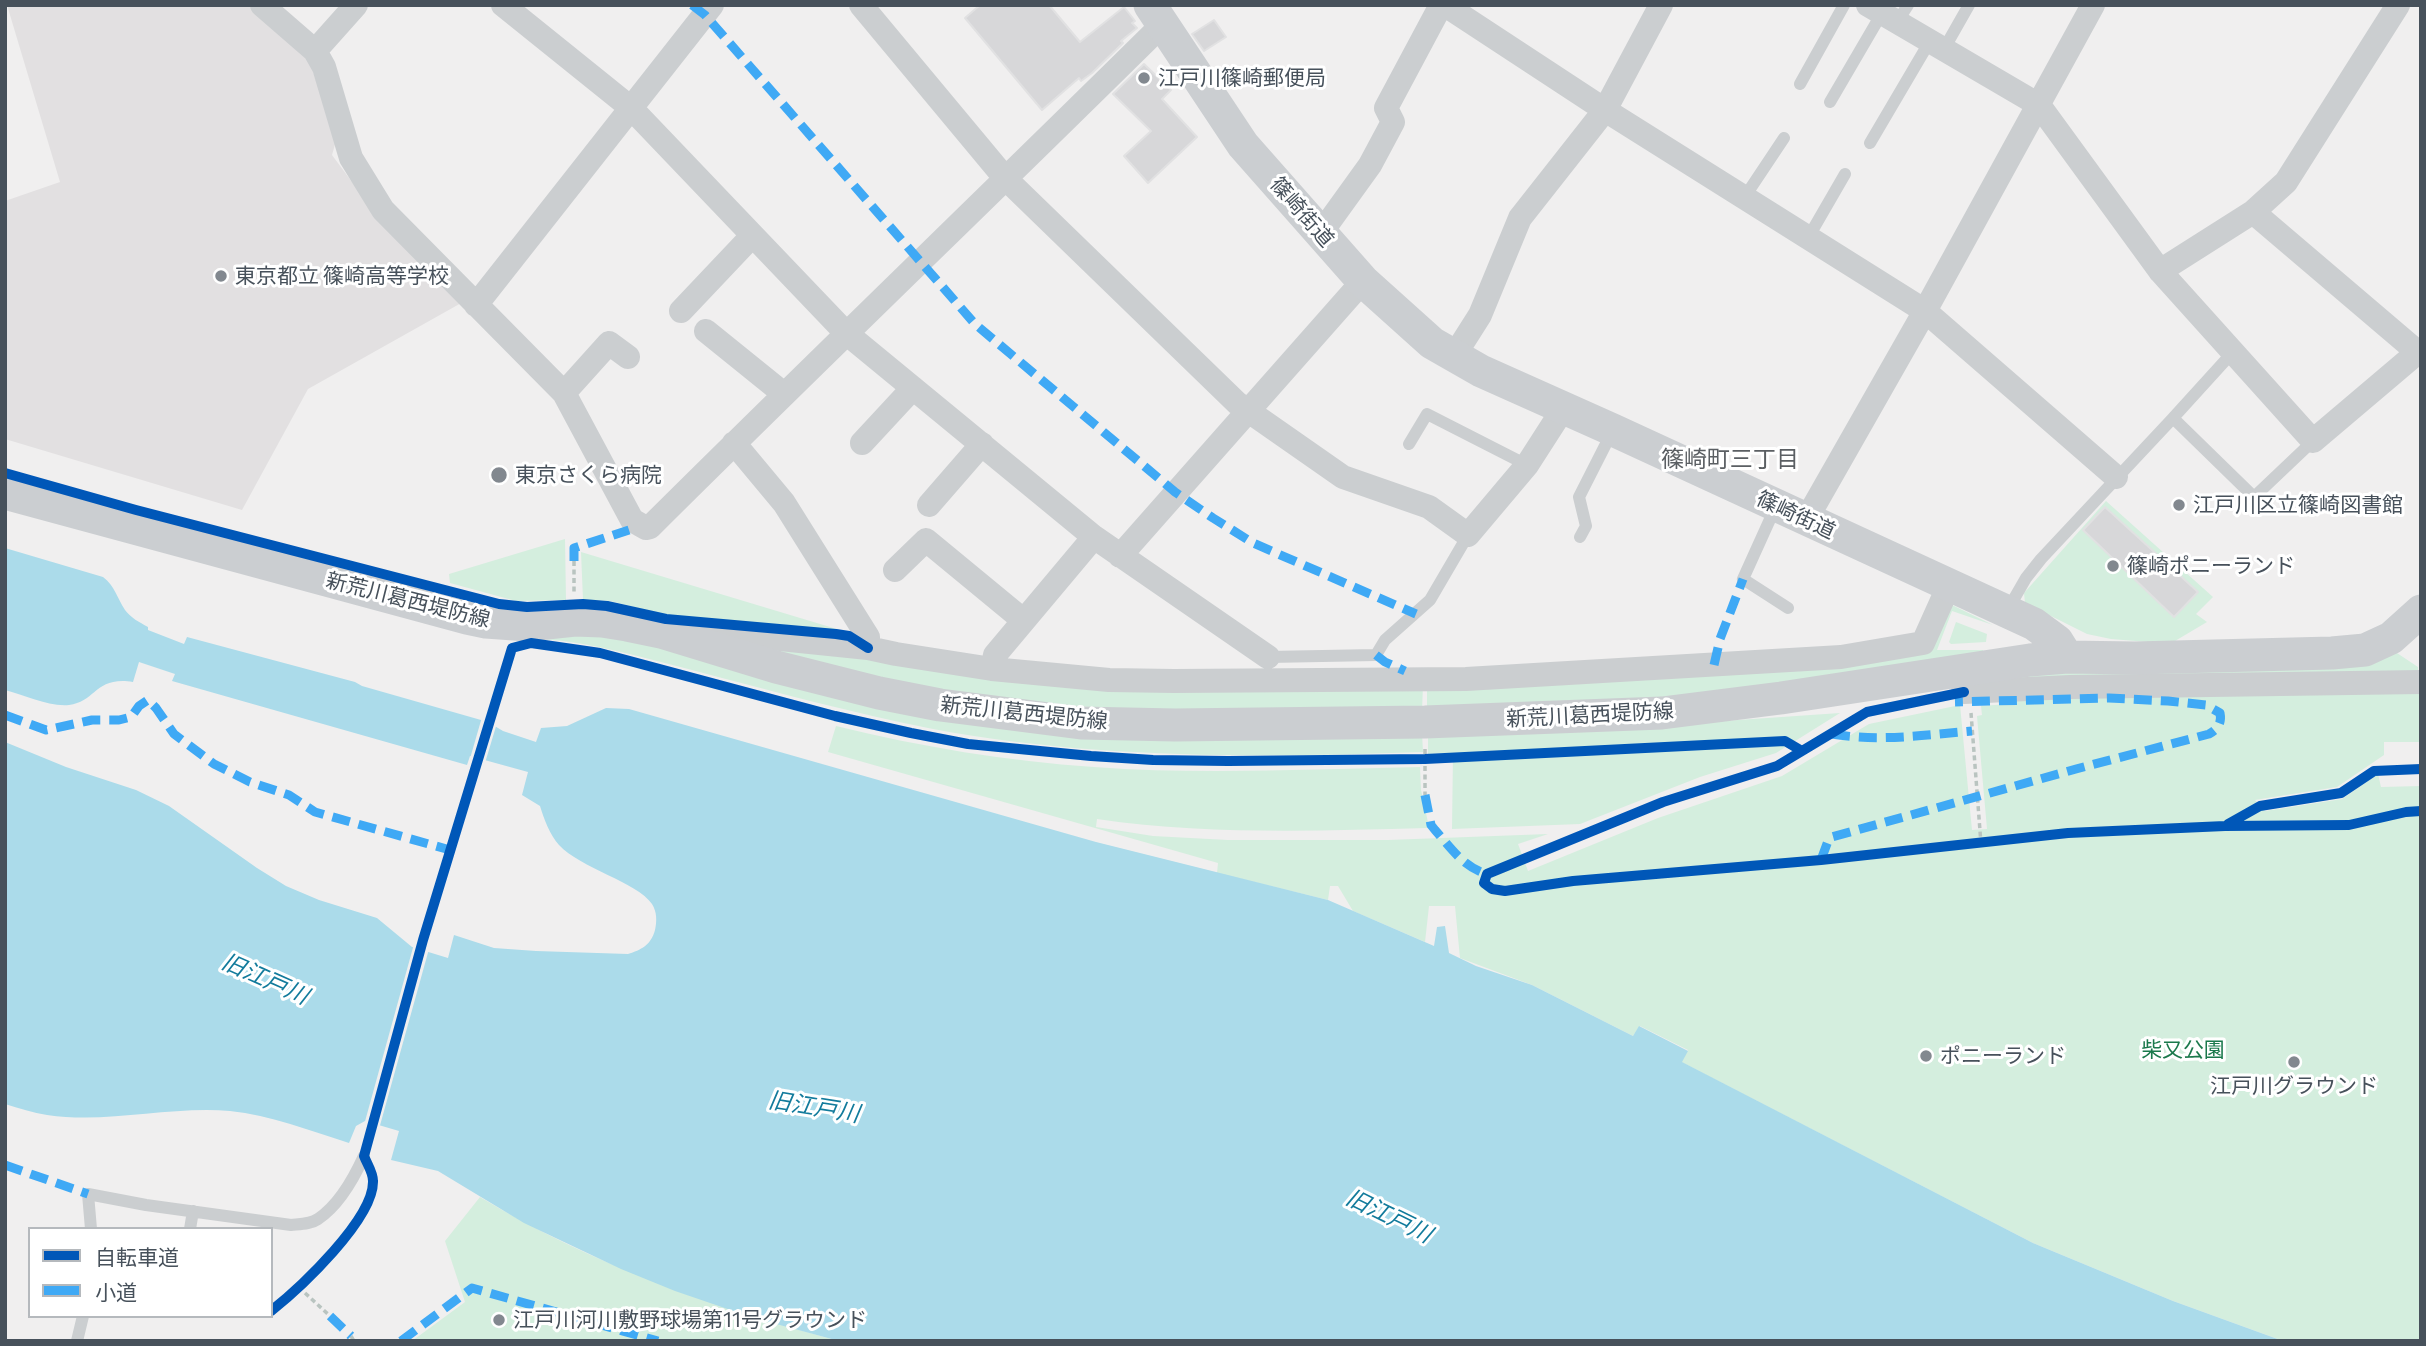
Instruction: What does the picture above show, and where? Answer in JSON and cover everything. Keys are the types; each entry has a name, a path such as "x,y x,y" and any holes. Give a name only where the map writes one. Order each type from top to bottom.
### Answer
{"main road":[{"name":"篠崎街道","path":"1156,14 1243,145 1363,281 1432,343 1481,372 1614,430 2007,611 2052,636 2067,657"},
{"name":"新荒川葛西堤防線","path":"5,493 467,618 527,625 575,620 602,621 661,632 776,667 879,693 940,705 1081,723 1425,722 1662,713 1780,698 1961,669 2067,657"},
{"path":"2067,657 2148,658 2365,650 2391,638 2421,611"}],"street":[{"path":"262,5 315,51 324,67 352,158 383,210 564,393 632,520 641,526 650,527 1005,178 1156,14"},
{"path":"315,51 356,5"},
{"path":"503,5 631,108 846,332 1094,537 1268,657"},
{"path":"476,304 712,5"},
{"path":"861,5 1005,178 1248,411 1343,477 1429,507 1468,535 1527,465 1563,409"},
{"path":"1321,233 1370,165 1388,133 1393,122 1385,108 1443,5 1924,311 2116,477"},
{"path":"1454,356 1480,315 1520,218 1605,110 1661,5"},
{"path":"1806,520 2093,5"},
{"path":"2160,271 2253,212 2286,182 2398,5"},
{"path":"1889,11 1937,45 2039,105 2160,271 2313,441 2419,353 2253,212"},
{"path":"681,311 752,236"},
{"path":"1120,556 1363,281"},
{"path":"706,331 784,394"},
{"path":"564,393 609,343 628,357"},
{"path":"862,443 913,388"},
{"path":"734,443 784,503 868,637 868,648"},
{"path":"929,505 982,444"},
{"path":"992,669 995,655 1094,537"},
{"path":"895,570 926,540 1023,620"},
{"path":"661,632 722,633 868,648 992,669 1109,680 1480,678 1840,657 1923,643 1949,585"},
{"path":"1961,669 1964,692 2082,687 2421,682"}],"lane":[{"path":"1800,84 1844,5"},
{"path":"1870,143 1937,45 1969,5"},
{"path":"1830,103 1889,11"},
{"path":"1744,198 1784,138"},
{"path":"1808,237 1845,174"},
{"path":"2007,611 2026,578 2041,559 2233,352"},
{"path":"1409,444 1427,414 1527,465"},
{"path":"2173,418 2254,497 2313,441"},
{"path":"1580,537 1586,526 1578,497 1614,430"},
{"path":"1776,505 1743,579 1788,608"},
{"path":"1268,657 1376,656 1385,640 1430,600 1468,535"},
{"path":"91,1227 88,1194 291,1225 317,1221 349,1184 364,1156"},
{"path":"190,1227 192,1211"},
{"path":"77,1341 83,1318"}],"path":[{"path":"574,561 575,605"},
{"path":"1971,718 1981,844"},
{"path":"1425,756 1425,794"},
{"path":"1412,760 1425,756 1438,759"},
{"path":"1967,845 1993,842"},
{"path":"308,1279 299,1292 330,1316"}],"shaded area":[{"name":"東京都立 篠崎高等学校","path":"7,5 253,5 308,56 336,141 332,155 378,217 463,302 308,389 242,510 5,439 5,201 60,182"}],"green space":[{"name":"篠崎ポニーランド","path":"2106,501 2213,597 2196,614 2207,622 2175,641 2111,639 2087,634 2025,603 2024,593"},
{"path":"565,539 566,600 516,601 450,583 449,574"},
{"path":"581,552 840,630 670,616 610,601 583,600"},
{"path":"1948,603 1993,625 1952,611 1937,650 1983,650 1986,655 1709,697 1427,711 1427,685 1927,649"},
{"path":"1956,622 1987,634 1986,642 1951,644 1949,642"},
{"path":"607,632 799,686 1422,733 1423,752 1177,754 994,739 872,716 599,647 542,639"},
{"path":"724,639 945,668 1423,685 1422,711 1215,716 964,698"},
{"path":"2397,653 2418,667 2418,673 1999,682 2011,673"},
{"name":"柴又公園","path":"2421,686 2421,742 2384,742 2384,755 2337,787 2255,800 2265,811 2342,799 2378,774 2381,787 2421,786 2421,1341 2283,1341 2173,1301 2033,1243 1681,1062 1688,1050 1640,1026 1633,1036 1532,985 1460,958 1455,906 1429,906 1425,942 1353,911 1338,886 1330,886 1328,900 1217,873 1218,863 828,752 836,726 964,752 1094,767 1216,771 1420,767 1421,790 1429,827 1427,828 1220,830 1097,819 1096,827 1153,836 1228,840 1388,840 1548,834 1518,844 1528,871 1658,818 1782,776 1869,724 1960,705 1972,830 1987,829 1977,716 1982,715 1981,706 2008,704 2008,696"},
{"path":"1840,713 1776,753 1700,777 1580,824 1452,829 1453,753 1428,754 1428,734 1621,728"},
{"path":"480,1197 566,1243 655,1282 746,1314 839,1341 412,1341 465,1302 445,1241"}],"water":[{"name":"旧江戸川","path":"5,548 103,577 133,618 148,627 148,630 184,644 187,637 355,682 488,722 503,731 536,742 541,728 567,726 606,708 629,709 1096,842 1328,900 1434,946 1437,927 1445,926 1449,953 1476,966 1532,985 1633,1036 1639,1026 1688,1051 1682,1062 2033,1243 2173,1301 2283,1341 839,1341 754,1318 621,1269 524,1223 438,1171 391,1160 399,1131 365,1121 356,1126 349,1143 275,1120 230,1111 70,1117 42,1114 5,1104 5,742 66,767 136,790 169,806 286,886 319,900 377,918 412,947 448,958 454,935 494,948 628,954 648,943 655,930 656,913 645,896 580,861 559,845 550,832 540,806 522,795 528,772 470,756 467,765 172,681 175,674 139,662 133,682 111,683 78,703 69,705 45,702 5,690"}],"pier":[{"path":"482,717 497,723 485,763 472,760 467,769"},
{"path":"414,944 429,949 379,1129 364,1125"}],"building":[{"path":"980,5 1049,5 1080,42 1124,7 1137,28 1121,41 1123,43 1092,73 1081,81 1079,78 1042,110 965,18"},
{"path":"1214,20 1226,37 1204,51 1192,34"},
{"path":"1144,64 1171,90 1162,99 1197,137 1148,183 1124,156 1151,131 1113,94"},
{"path":"2105,507 2198,592 2174,617 2083,530"}],"marked path":[{"path":"692,5 705,15 975,324 1175,492 1213,518 1253,543 1416,614"},
{"path":"574,561 574,548 629,530"},
{"path":"1714,665 1720,639 1743,579"},
{"path":"1376,655 1405,671"},
{"path":"1821,860 1832,837 2209,734 2220,723 2220,713 2206,705 2168,701 2109,698 1955,702"},
{"path":"5,715 46,730 92,720 131,717 139,706 148,700 174,734 214,764 250,782 289,795 315,812 450,850"},
{"path":"1832,734 1885,738 1972,731"},
{"path":"1425,795 1431,825 1464,862 1487,874"},
{"path":"5,1165 88,1194"},
{"path":"401,1341 472,1288 658,1341"},
{"path":"330,1316 351,1336"}],"cycle path":[{"path":"5,473 136,510 499,604 527,607 583,604 607,606 666,619 849,636 868,648"},
{"path":"273,1309 333,1252 362,1214 370,1197 373,1178 364,1156 423,940 512,648 531,643 600,653 835,716 911,733 968,744 1091,756 1228,761 1425,759 1785,741 1802,751"},
{"path":"1964,692 1867,712 1777,766 1663,802 1487,874 1484,883 1492,889 1505,891 1573,881 1821,860 2068,833 2225,826 2349,825 2421,811"},
{"path":"2228,824 2260,806 2341,793 2374,771 2421,769"}],"place":[{"name":"江戸川篠崎郵便局","path":"1144,78"},
{"name":"東京都立 篠崎高等学校","path":"221,276"},
{"name":"東京さくら病院","path":"499,475"},
{"name":"江戸川区立篠崎図書館","path":"2179,505"},
{"name":"篠崎ポニーランド","path":"2113,566"},
{"name":"ポニーランド","path":"1926,1056"},
{"name":"江戸川グラウンド","path":"2294,1062"},
{"name":"江戸川河川敷野球場第11号グラウンド","path":"499,1320"}],"district":[{"name":"篠崎町三丁目","path":"1730,459"}]}
